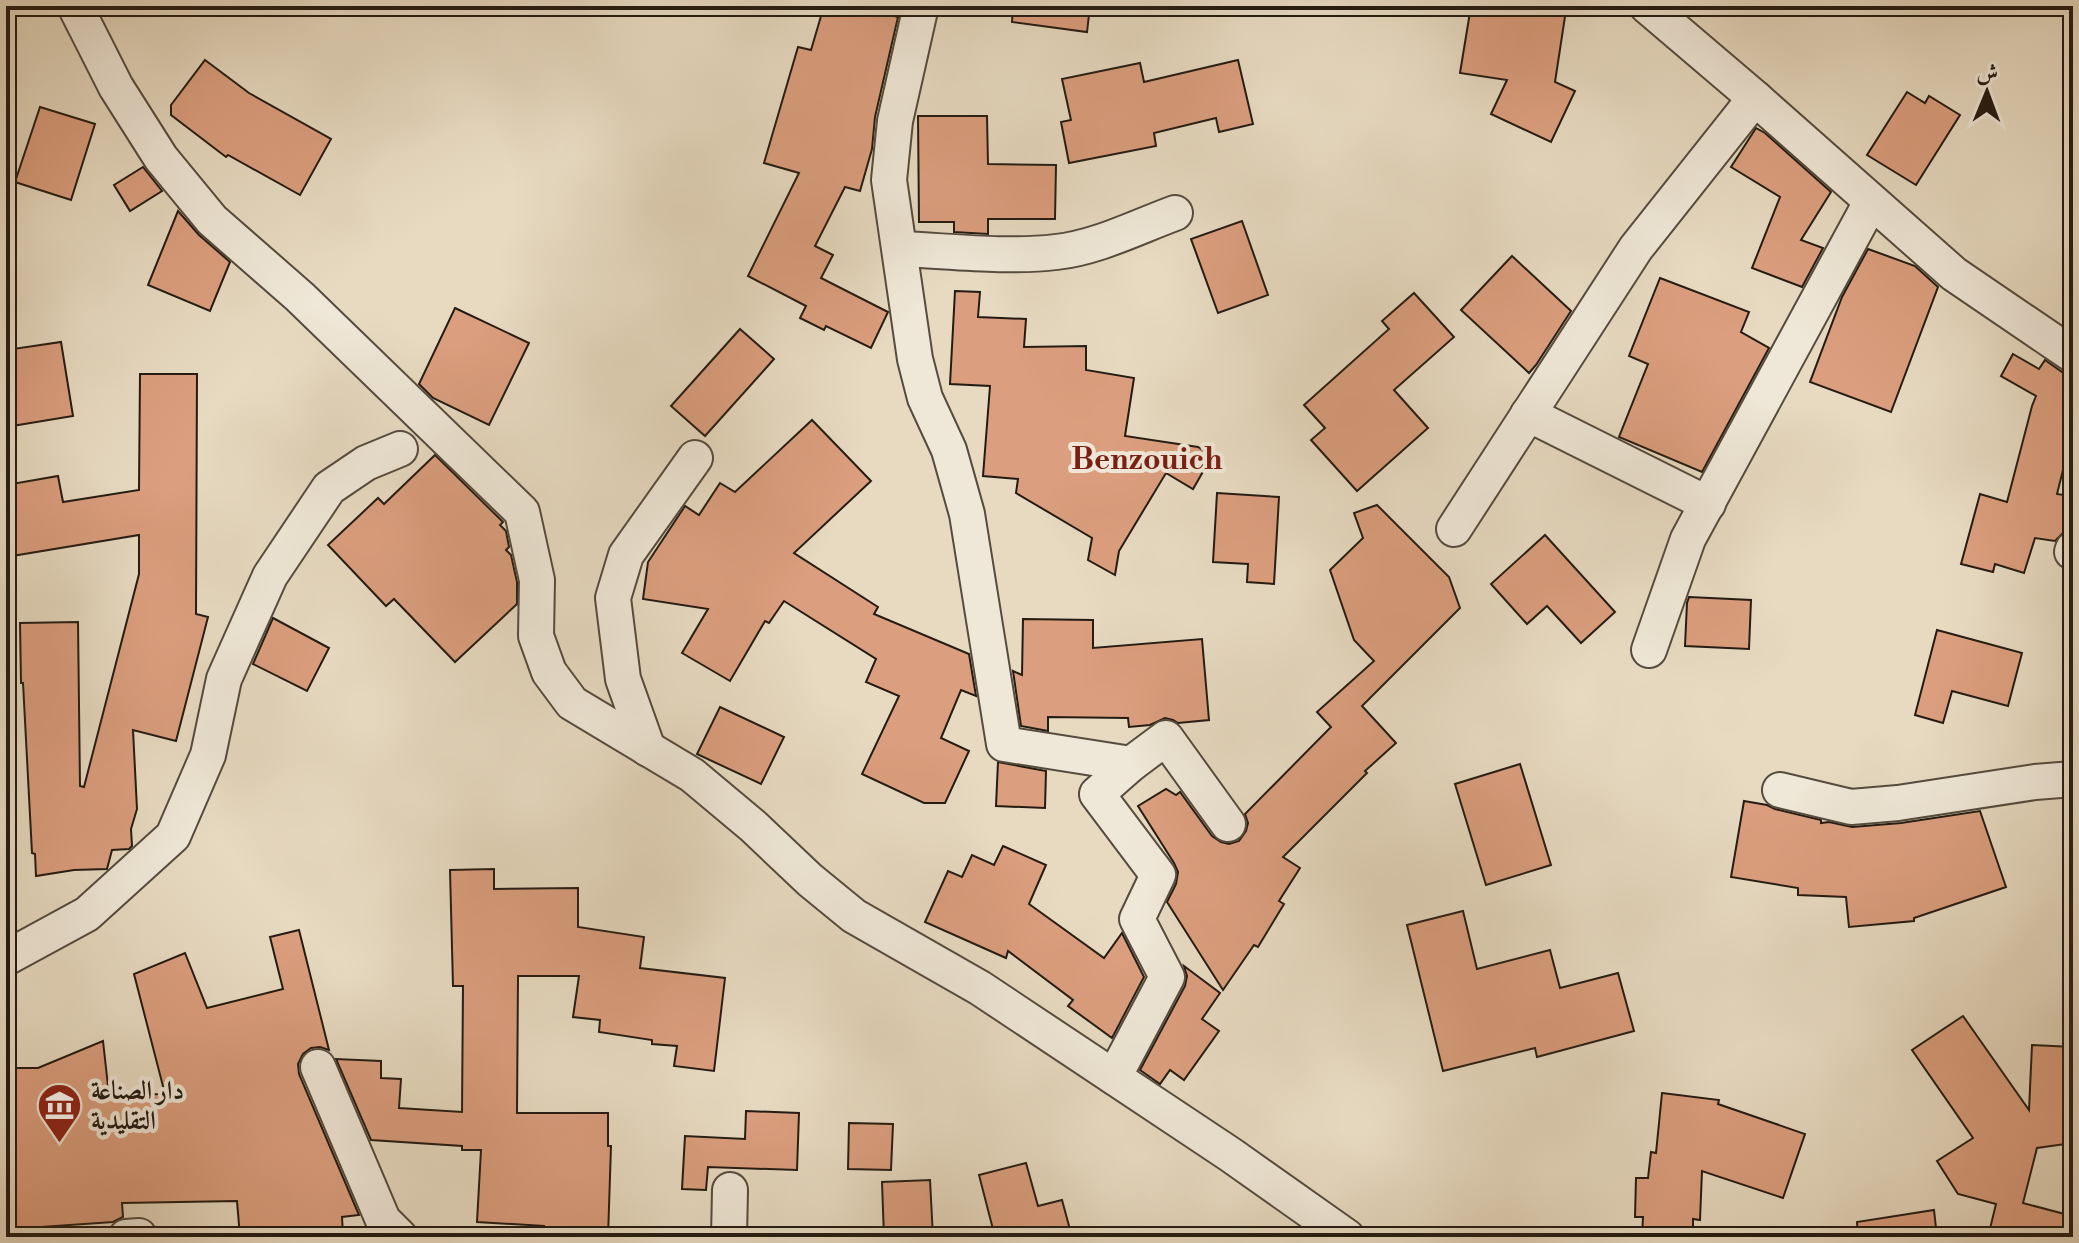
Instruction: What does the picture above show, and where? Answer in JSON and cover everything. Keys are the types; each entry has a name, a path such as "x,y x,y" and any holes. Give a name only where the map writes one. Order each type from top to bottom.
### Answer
{"street":[{"path":"75,6 116,87 161,158 212,220 300,297 522,512 537,580 536,636 549,672 572,703 692,775 854,916 980,988 1231,1155 1347,1237"},
{"path":"921,6 895,121 889,180 915,359 925,398 949,450 967,514 1004,744 1131,764"},
{"path":"1647,6 1954,274 2073,355"},
{"path":"1454,529 1636,248 1755,98"},
{"path":"1649,650 1688,539 1871,202"},
{"path":"900,249 1057,252 1095,243 1175,213"},
{"path":"1528,414 1708,504"},
{"path":"6,958 87,914 173,836 208,755 224,679 270,576 329,488 366,463 400,449"},
{"path":"648,749 623,679 613,598 626,555 695,458"},
{"path":"1114,1077 1167,977 1137,919 1158,875 1097,794 1166,738 1228,824"},
{"path":"1780,790 1851,807 2073,779"},
{"path":"318,1067 383,1220 400,1237"},
{"path":"729,1237 730,1190"}],"building":[{"path":"824,6 883,6 881,12 898,17 875,117 872,149 860,191 845,187 815,246 833,255 821,278 888,312 871,348 826,326 824,330 800,318 806,306 748,276 799,173 764,163 798,47 811,50"},
{"path":"1013,6 1090,6 1087,32 1012,22"},
{"path":"1471,6 1544,6 1566,10 1555,82 1575,91 1551,142 1491,114 1507,80 1460,73"},
{"path":"205,60 249,93 331,139 300,195 228,155 226,157 171,115 171,105"},
{"path":"1238,60 1253,124 1219,132 1216,118 1154,133 1156,146 1069,163 1061,122 1071,120 1062,79 1140,63 1144,82"},
{"path":"1907,92 1925,103 1929,96 1960,115 1916,185 1867,155"},
{"path":"40,107 95,124 71,200 15,182"},
{"path":"918,116 987,116 988,164 1056,165 1055,219 988,219 988,234 954,232 954,222 919,222"},
{"path":"1756,128 1831,192 1801,240 1823,248 1802,287 1752,268 1780,197 1731,167"},
{"path":"143,167 162,191 130,211 114,185"},
{"path":"178,211 199,235 230,262 210,311 148,285"},
{"path":"1242,221 1268,295 1218,313 1191,239"},
{"path":"1868,249 1915,266 1938,287 1891,412 1810,382 1842,297"},
{"path":"1512,256 1571,311 1529,373 1461,310"},
{"path":"1660,278 1749,312 1741,332 1769,348 1702,472 1619,437 1648,364 1629,356"},
{"path":"955,291 980,292 978,317 1026,319 1024,347 1086,346 1086,370 1134,378 1125,436 1198,447 1212,456 1193,489 1166,473 1119,551 1115,575 1088,560 1092,538 1016,493 1018,479 983,476 990,386 950,384"},
{"path":"1414,293 1454,337 1394,390 1428,428 1357,491 1311,440 1325,428 1304,405 1389,329 1382,321"},
{"path":"455,308 529,343 489,425 433,398 419,384"},
{"path":"740,329 774,359 705,436 671,406"},
{"path":"61,342 73,416 6,427 6,350"},
{"path":"2013,354 2039,369 2045,360 2062,372 2073,375 2073,430 2057,494 2070,496 2064,532 2055,541 2035,538 2024,573 1995,564 1993,572 1961,564 1980,494 2007,502 2036,396 2001,376"},
{"path":"140,374 197,374 196,614 208,617 176,741 133,730 137,809 131,829 132,846 112,850 107,869 36,876 21,683 20,623 78,622 80,786 84,787 139,574 139,535 6,557 6,485 58,476 63,502 139,490"},
{"path":"812,420 871,481 794,553 878,607 874,614 969,654 976,696 961,690 941,738 969,751 945,803 924,803 862,774 899,696 866,682 876,659 784,601 769,623 765,621 730,681 682,653 708,609 643,599 648,562 685,506 699,515 720,483 735,492"},
{"path":"435,455 503,522 500,525 506,531 509,547 506,550 511,555 517,582 517,604 455,662 394,599 386,606 328,545 378,498 384,504"},
{"path":"1217,493 1279,497 1274,584 1247,582 1248,564 1213,562"},
{"path":"1377,505 1449,577 1460,608 1362,706 1396,743 1283,857 1300,868 1279,901 1284,904 1258,947 1254,945 1223,990 1167,902 1178,872 1138,806 1166,789 1176,795 1180,792 1212,836 1229,844 1239,841 1248,823 1245,814 1331,727 1317,712 1374,661 1354,640 1330,570 1363,538 1354,513"},
{"path":"1545,535 1615,612 1581,643 1547,606 1527,624 1491,584"},
{"path":"1689,597 1751,600 1749,649 1685,646"},
{"path":"273,618 329,648 307,691 253,664"},
{"path":"1023,619 1093,620 1093,648 1202,639 1209,720 1178,723 1165,718 1150,725 1129,727 1128,718 1048,717 1048,731 1021,726 1013,671 1022,675"},
{"path":"1937,630 2022,653 2008,706 1952,691 1943,723 1915,715"},
{"path":"720,707 784,737 761,784 697,754"},
{"path":"998,762 1046,771 1045,808 996,806"},
{"path":"1520,764 1551,865 1486,885 1455,784"},
{"path":"1744,801 1821,820 1821,823 1852,827 1980,811 2006,887 1914,918 1914,921 1849,927 1846,897 1798,895 1798,888 1731,877"},
{"path":"1003,846 1046,865 1029,904 1104,958 1122,933 1144,977 1112,1038 1068,1006 1073,1000 1008,951 1006,958 925,922 948,871 962,877 972,855 994,865"},
{"path":"494,869 494,889 578,888 578,927 644,937 640,968 725,978 714,1071 674,1066 677,1046 652,1044 652,1040 599,1032 600,1020 573,1017 579,976 518,976 517,1113 608,1113 608,1146 611,1146 608,1237 555,1237 555,1233 544,1232 544,1226 477,1222 481,1150 371,1140 336,1059 381,1061 381,1078 401,1079 399,1108 462,1112 463,986 453,986 450,870"},
{"path":"1463,911 1477,969 1550,950 1560,988 1618,973 1634,1031 1537,1057 1535,1048 1443,1071 1407,925"},
{"path":"299,930 329,1050 311,1048 303,1054 298,1064 299,1074 359,1215 342,1217 343,1235 240,1237 237,1201 122,1203 123,1217 113,1222 6,1233 6,1068 38,1068 103,1041 109,1095 165,1094 134,974 185,953 207,1008 283,989 270,937"},
{"path":"1184,966 1220,993 1202,1019 1219,1031 1184,1080 1170,1070 1160,1084 1140,1070 1185,986 1187,976"},
{"path":"1963,1016 2029,1110 2032,1045 2073,1047 2073,1143 2037,1148 2023,1203 2072,1216 2066,1237 1988,1237 1996,1204 1958,1194 1937,1161 1973,1138 1912,1050"},
{"path":"1662,1093 1719,1100 1718,1104 1805,1134 1783,1198 1702,1171 1700,1220 1693,1219 1693,1237 1642,1237 1643,1217 1635,1217 1636,1178 1648,1178 1651,1152 1656,1153"},
{"path":"746,1111 799,1113 797,1170 708,1167 706,1190 682,1189 685,1136 745,1139"},
{"path":"849,1123 893,1124 891,1170 848,1169"},
{"path":"1026,1163 1038,1206 1062,1200 1072,1237 995,1237 979,1175"},
{"path":"930,1180 933,1237 884,1237 882,1182"},
{"path":"1934,1210 1937,1237 1858,1237 1857,1222"}],"place":[{"name":"دار الصناعة التقليدية","path":"60,1145"}],"district":[{"name":"Benzouich","path":"1147,460"}]}
